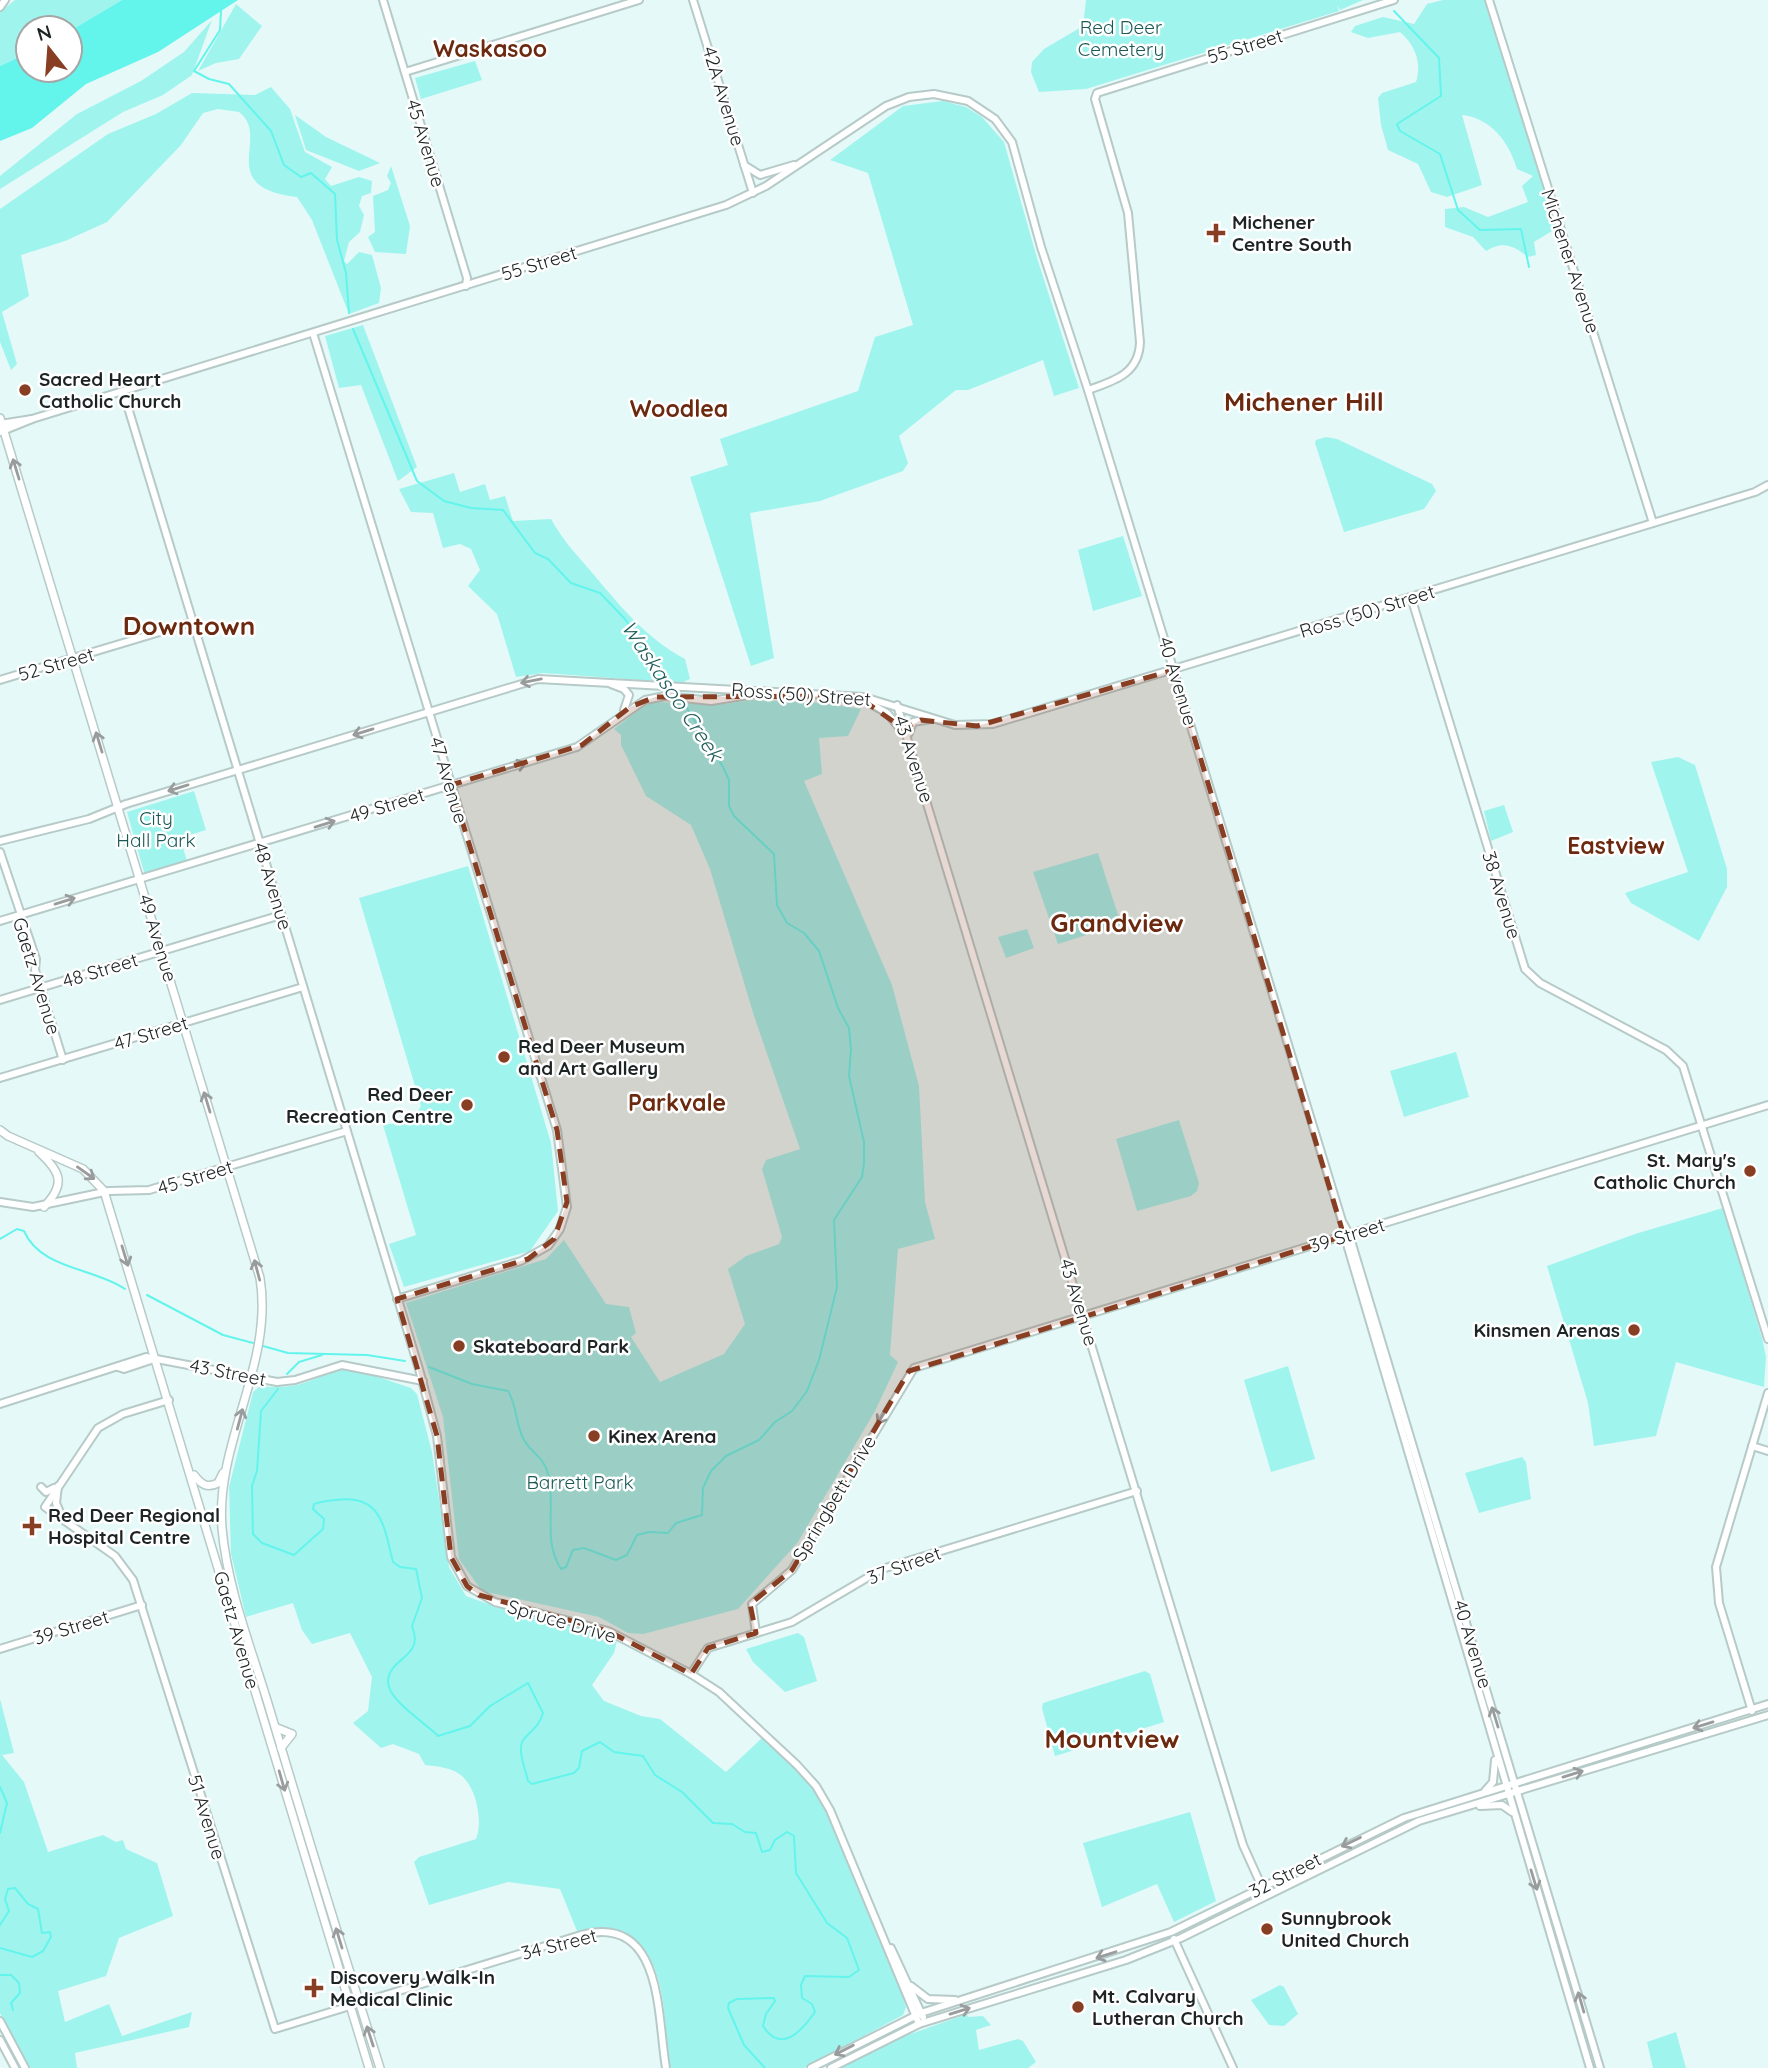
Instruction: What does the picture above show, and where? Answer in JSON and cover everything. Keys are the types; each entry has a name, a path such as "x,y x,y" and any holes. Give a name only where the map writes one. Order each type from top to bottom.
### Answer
{"main road":[{"name":"49 Avenue","path":"1,426 260,1278 263,1305 261,1337 229,1461"},
{"path":"0,1130 89,1172 104,1191"},
{"path":"33,1147 53,1166 59,1182"},
{"path":"44,1207 56,1194 63,1160"},
{"name":"Gaetz Avenue","path":"104,1191 169,1399 366,2059 371,2068"},
{"path":"190,1469 201,1483 212,1486 220,1480 229,1461"},
{"name":"Gaetz Avenue","path":"229,1461 223,1487 224,1542 281,1748 380,2068"},
{"path":"275,1726 292,1734 281,1748"}],"street":[{"path":"0,7 5,0"},
{"name":"45 Avenue","path":"383,0 467,278 467,286"},
{"path":"405,72 639,0"},
{"name":"42A Avenue","path":"693,0 753,193"},
{"name":"55 Street","path":"1088,390 1121,377 1132,368 1138,358 1140,335 1128,215 1095,99 1097,93 1395,0"},
{"name":"Michener Avenue","path":"1489,0 1653,523"},
{"name":"55 Street","path":"1,426 32,419 717,208 753,193 886,106 923,94 947,95 968,101 995,119 1012,142"},
{"name":"40 Avenue","path":"1012,142 1041,247 1088,390 1342,1221 1590,2068"},
{"path":"744,165 760,176 803,162"},
{"name":"47 Avenue","path":"313,333 556,1130 567,1197 560,1229 548,1246 528,1259 397,1299"},
{"name":"48 Avenue","path":"123,391 423,1381"},
{"name":"Ross (50) Street","path":"0,841 89,819 118,807 531,680 599,681 765,693 857,696 965,726 993,724 1768,487"},
{"name":"38 Avenue","path":"1412,597 1525,969 1540,983 1673,1055 1686,1073 1768,1339"},
{"name":"52 Street","path":"0,680 193,622"},
{"path":"599,681 628,693 629,702 620,716"},
{"path":"690,699 701,687 709,697 721,699"},
{"name":"49 Street","path":"0,921 582,745 645,700 673,696 721,699 765,693"},
{"path":"857,696 889,714 908,739"},
{"name":"43 Avenue","path":"897,705 1243,1846 1266,1896"},
{"path":"908,739 913,722 934,719"},
{"name":"Gaetz Avenue","path":"0,852 36,959 41,988 62,1060"},
{"name":"48 Street","path":"0,1000 281,915"},
{"name":"47 Street","path":"0,1079 303,987"},
{"name":"39 Street","path":"925,1363 1768,1105"},
{"name":"45 Street","path":"0,1202 44,1207 104,1191 149,1190 347,1131"},
{"name":"40 Avenue","path":"1346,1235 1600,2068"},
{"name":"43 Street","path":"0,1404 118,1367 141,1357 288,1381 342,1365 423,1381"},
{"name":"Springbett Drive","path":"756,1633 752,1604 792,1570 905,1378 911,1370 925,1363"},
{"name":"Spruce Drive","path":"423,1381 439,1446 451,1557 467,1586 495,1602 608,1631 691,1674 719,1692 816,1786 834,1817 888,1943 908,1982 918,2014"},
{"path":"1755,1719 1719,1603 1716,1574 1718,1557 1768,1393"},
{"path":"41,1487 49,1491 58,1484 89,1438 104,1424 130,1411 169,1399"},
{"path":"1752,1446 1768,1451"},
{"path":"58,1484 56,1503 66,1522"},
{"name":"51 Avenue","path":"58,1484 45,1507 123,1564 132,1577 275,2029"},
{"name":"37 Street","path":"691,1674 708,1648 797,1619 881,1569 1137,1491"},
{"name":"39 Street","path":"0,1649 142,1605"},
{"name":"32 Street","path":"811,2068 918,2014 1171,1932 1391,1824 1768,1704"},
{"name":"32 Street","path":"831,2068 922,2023 1126,1960 1174,1941 1392,1832 1468,1806 1768,1715"},
{"path":"1483,1793 1493,1782 1494,1747"},
{"path":"1468,1806 1502,1805 1514,1815"},
{"path":"1171,1932 1233,2068"},
{"name":"34 Street","path":"275,2029 587,1933 612,1934 640,1950 653,1974 666,2068"},
{"name":"Spruce Drive","path":"888,1943 892,1961 922,2023"},
{"path":"908,1982 928,1999 964,2000"},
{"path":"0,2021 25,2068"},
{"path":"0,2040 15,2068"}],"highlighted area":[{"path":"1174,670 1344,1236 909,1371 792,1570 750,1604 756,1633 708,1648 691,1674 608,1631 479,1595 467,1586 451,1557 437,1436 397,1299 528,1259 554,1239 567,1202 557,1130 451,785 582,745 630,707 655,697 857,696 904,729 921,720 977,726"}],"green space":[{"path":"15,0 122,0 84,23 84,14 14,14 14,60 0,66 0,12"},
{"name":"Red Deer Cemetery","path":"1086,0 1363,0 1340,10 1337,5 1339,11 1086,89 1039,92 1031,72 1032,62 1044,49 1083,26"},
{"path":"1443,0 1489,0 1560,226 1534,242 1536,255 1528,257 1513,247 1503,245 1486,251 1473,237 1445,227 1445,209 1464,207 1488,217 1528,202 1522,186 1533,176 1517,169 1504,141 1490,126 1462,115 1482,185 1447,197 1431,192 1418,164 1388,150 1381,125 1378,98 1382,93 1416,82 1416,54 1410,42 1400,32 1368,38 1351,32 1355,26 1383,17 1414,24 1427,4"},
{"path":"236,4 262,26 239,59 216,63 198,71"},
{"path":"212,20 192,75 163,95 123,112 0,189 0,176 77,114 141,81 184,52"},
{"path":"475,61 482,80 421,99 415,78"},
{"path":"271,87 290,109 305,152 332,167 325,179 331,186 359,177 372,181 371,193 362,196 359,206 364,215 360,232 349,242 344,261 347,264 359,252 372,255 381,288 379,303 349,314 312,220 297,197 272,192 257,183 250,172 248,122 239,112 218,109 203,113 181,145 107,222 65,241 21,255 29,296 2,312 17,364 11,370 0,342 0,209 108,134 156,114 192,93 255,95"},
{"path":"943,101 966,107 982,117 1004,142 1037,258 1079,388 1054,396 1043,360 968,390 956,390 899,436 908,463 903,471 820,501 750,513 774,658 751,666 690,477 728,465 720,439 858,391 875,337 913,325 868,173 830,160 903,106"},
{"path":"295,115 326,137 380,163 359,171 306,150"},
{"path":"391,166 410,226 406,254 375,252 368,237 375,232 373,196 388,190 391,183 387,176"},
{"path":"363,325 417,467 398,481 361,385 339,388 325,336"},
{"path":"1326,437 1337,439 1432,484 1436,491 1424,509 1344,532 1315,443 1316,440"},
{"path":"454,473 460,492 485,484 490,500 505,496 513,521 551,519 571,548 625,611 658,642 685,659 690,679 681,683 543,673 516,677 497,614 468,586 480,570 471,549 460,544 443,548 433,513 411,512 399,489"},
{"path":"1123,536 1142,596 1093,611 1078,550"},
{"name":"Barrett Park","path":"752,700 822,703 861,709 848,736 819,738 822,774 804,781 892,985 919,1086 925,1202 935,1239 898,1249 890,1355 898,1362 875,1411 798,1542 738,1609 643,1634 628,1633 599,1617 482,1591 459,1559 443,1417 406,1303 546,1259 564,1240 606,1304 629,1307 636,1333 631,1337 660,1382 724,1354 745,1324 728,1269 746,1256 779,1244 782,1237 762,1169 766,1160 800,1149 754,1016 710,869 691,825 646,796 621,745 621,735 614,729 645,705 658,702 716,705"},
{"path":"1678,757 1695,765 1727,869 1727,887 1699,941 1631,903 1625,893 1688,872 1651,762"},
{"name":"City Hall Park","path":"194,791 206,830 180,838 187,861 151,873 144,872 127,812"},
{"path":"1504,805 1513,832 1491,841 1484,811"},
{"path":"1098,853 1121,924 1058,944 1033,872"},
{"path":"468,866 551,1143 558,1211 530,1251 404,1287 389,1244 416,1235 383,1125 412,1121 421,1106 359,898"},
{"path":"1027,929 1034,948 1006,958 998,937"},
{"path":"1456,1052 1469,1097 1404,1117 1390,1071"},
{"path":"1179,1120 1199,1183 1197,1191 1191,1196 1137,1211 1116,1139"},
{"path":"1723,1208 1762,1338 1766,1357 1764,1387 1676,1362 1656,1436 1594,1446 1588,1403 1547,1266 1635,1234"},
{"path":"1288,1366 1315,1459 1271,1472 1244,1380"},
{"path":"351,1368 411,1388 417,1394 432,1452 449,1567 466,1596 617,1641 614,1653 592,1685 604,1701 641,1716 660,1719 726,1772 765,1735 820,1792 892,1961 906,2007 903,2015 804,2068 669,2068 661,1991 648,1955 637,1942 621,1933 577,1931 560,1889 508,1882 429,1905 414,1862 419,1857 476,1839 479,1815 472,1789 458,1773 425,1765 419,1754 393,1744 381,1748 353,1723 368,1711 372,1677 350,1633 312,1644 302,1630 293,1603 246,1617 231,1554 229,1487 253,1392 260,1386 298,1385"},
{"path":"1522,1457 1526,1462 1531,1499 1479,1513 1465,1473"},
{"path":"798,1633 804,1637 817,1681 785,1692 753,1662 746,1649"},
{"path":"1145,1671 1150,1674 1164,1722 1055,1756 1043,1703"},
{"path":"0,1699 14,1753 2,1755 24,1782 48,1852 103,1835 116,1842 123,1840 126,1849 157,1863 173,1916 119,1938 106,1976 58,1991 65,2022 109,2004 122,2036 192,2012 189,2027 75,2053 77,2068 29,2068 0,2013"},
{"path":"1190,1812 1216,1901 1174,1922 1157,1884 1102,1907 1083,1843"},
{"path":"1280,1985 1284,1987 1298,2014 1284,2026 1269,2025 1251,2000"},
{"path":"967,2014 968,2017 983,2016 991,2025 976,2030 979,2050 1018,2039 1023,2041 1036,2062 1028,2068 841,2068 888,2042"},
{"path":"1676,2032 1686,2068 1653,2068 1647,2042"}],"shaded area":[{"path":"122,0 238,0 158,52 86,84 32,128 0,141 0,66 14,60 14,84 84,84 84,23"}],"waterway":[{"name":"Waskasoo Creek","path":"221,11 220,30 194,71 209,79 229,84 271,131 284,165 301,177 311,173 335,194 337,240 346,273 349,313"},
{"path":"1394,11 1439,58 1441,96 1397,124 1400,131 1440,154 1458,210 1480,230 1521,229 1529,267"},
{"name":"Waskasoo Creek","path":"353,329 417,481 444,501 471,508 503,510 535,553 548,559 571,583 600,593 625,619 671,684"},
{"name":"Waskasoo Creek","path":"429,1367 472,1384 508,1391 523,1438 547,1471 552,1548 561,1569 566,1567 573,1550 584,1548 616,1560 627,1555 637,1535 649,1532 668,1533 676,1523 702,1515 703,1488 711,1471 726,1456 759,1440 775,1422 792,1411 807,1391 819,1360 837,1287 834,1220 862,1177 864,1164 864,1142 849,1076 849,1028 838,1008 819,951 804,933 787,923 777,905 774,854 734,816 729,806 729,780 682,700"},
{"name":"Waskasoo Creek","path":"0,1239 17,1229 24,1231 32,1244 55,1261 99,1276 125,1289"},
{"name":"Waskasoo Creek","path":"147,1295 223,1335 257,1344"},
{"name":"Waskasoo Creek","path":"263,1346 288,1353 367,1355 405,1361"},
{"path":"287,1374 299,1362 322,1355"},
{"path":"278,1389 261,1411 257,1471 252,1486 253,1534 262,1543 294,1555 323,1529 324,1519 313,1509 314,1504 351,1500 363,1502 372,1508 383,1525 393,1562 400,1567 416,1569 422,1598 412,1626 414,1645 394,1666 388,1681 394,1696 408,1711 438,1736 470,1726 490,1706 528,1683 543,1713 538,1724 524,1739 521,1748 528,1781 532,1784 574,1773 579,1768 582,1751 600,1742 614,1752 643,1756 655,1775 682,1792 713,1823 732,1824 745,1832 756,1833 762,1852 770,1850 775,1840 787,1832 794,1836 796,1873 827,1923 847,1938 859,1970 849,1977 805,1976 801,1985 802,1998 812,2004 815,2012 804,2027 784,2039 770,2034 763,2026 774,1998 737,1999 729,2003 728,2008 744,2045 765,2068"},
{"name":"Waskasoo Creek","path":"0,1787 7,1803 0,1833"},
{"name":"Waskasoo Creek","path":"0,1925 9,1911 5,1899 8,1889 15,1888 28,1904 38,1909 42,1933 50,1932 51,1937 43,1951 32,1957 0,1948"},
{"name":"Waskasoo Creek","path":"0,1975 11,1975 19,1983 20,1993 11,2003 13,2010"}],"place":[{"name":"Michener Centre South","path":"1216,233"},
{"name":"Sacred Heart Catholic Church","path":"25,390"},
{"name":"Red Deer Museum and Art Gallery","path":"504,1057"},
{"name":"Red Deer Recreation Centre","path":"467,1105"},
{"name":"St. Mary's Catholic Church","path":"1750,1171"},
{"name":"Kinsmen Arenas","path":"1634,1330"},
{"name":"Skateboard Park","path":"459,1346"},
{"name":"Kinex Arena","path":"594,1436"},
{"name":"Red Deer Regional Hospital Centre","path":"32,1526"},
{"name":"Sunnybrook United Church","path":"1267,1929"},
{"name":"Discovery Walk-In Medical Clinic","path":"314,1988"},
{"name":"Mt. Calvary Lutheran Church","path":"1078,2007"}],"district":[{"name":"Waskasoo","path":"490,49"},
{"name":"Michener Hill","path":"1304,402"},
{"name":"Woodlea","path":"679,409"},
{"name":"Downtown","path":"189,626"},
{"name":"Eastview","path":"1616,846"},
{"name":"Grandview","path":"1117,923"},
{"name":"Parkvale","path":"677,1103"},
{"name":"Mountview","path":"1112,1739"}]}
